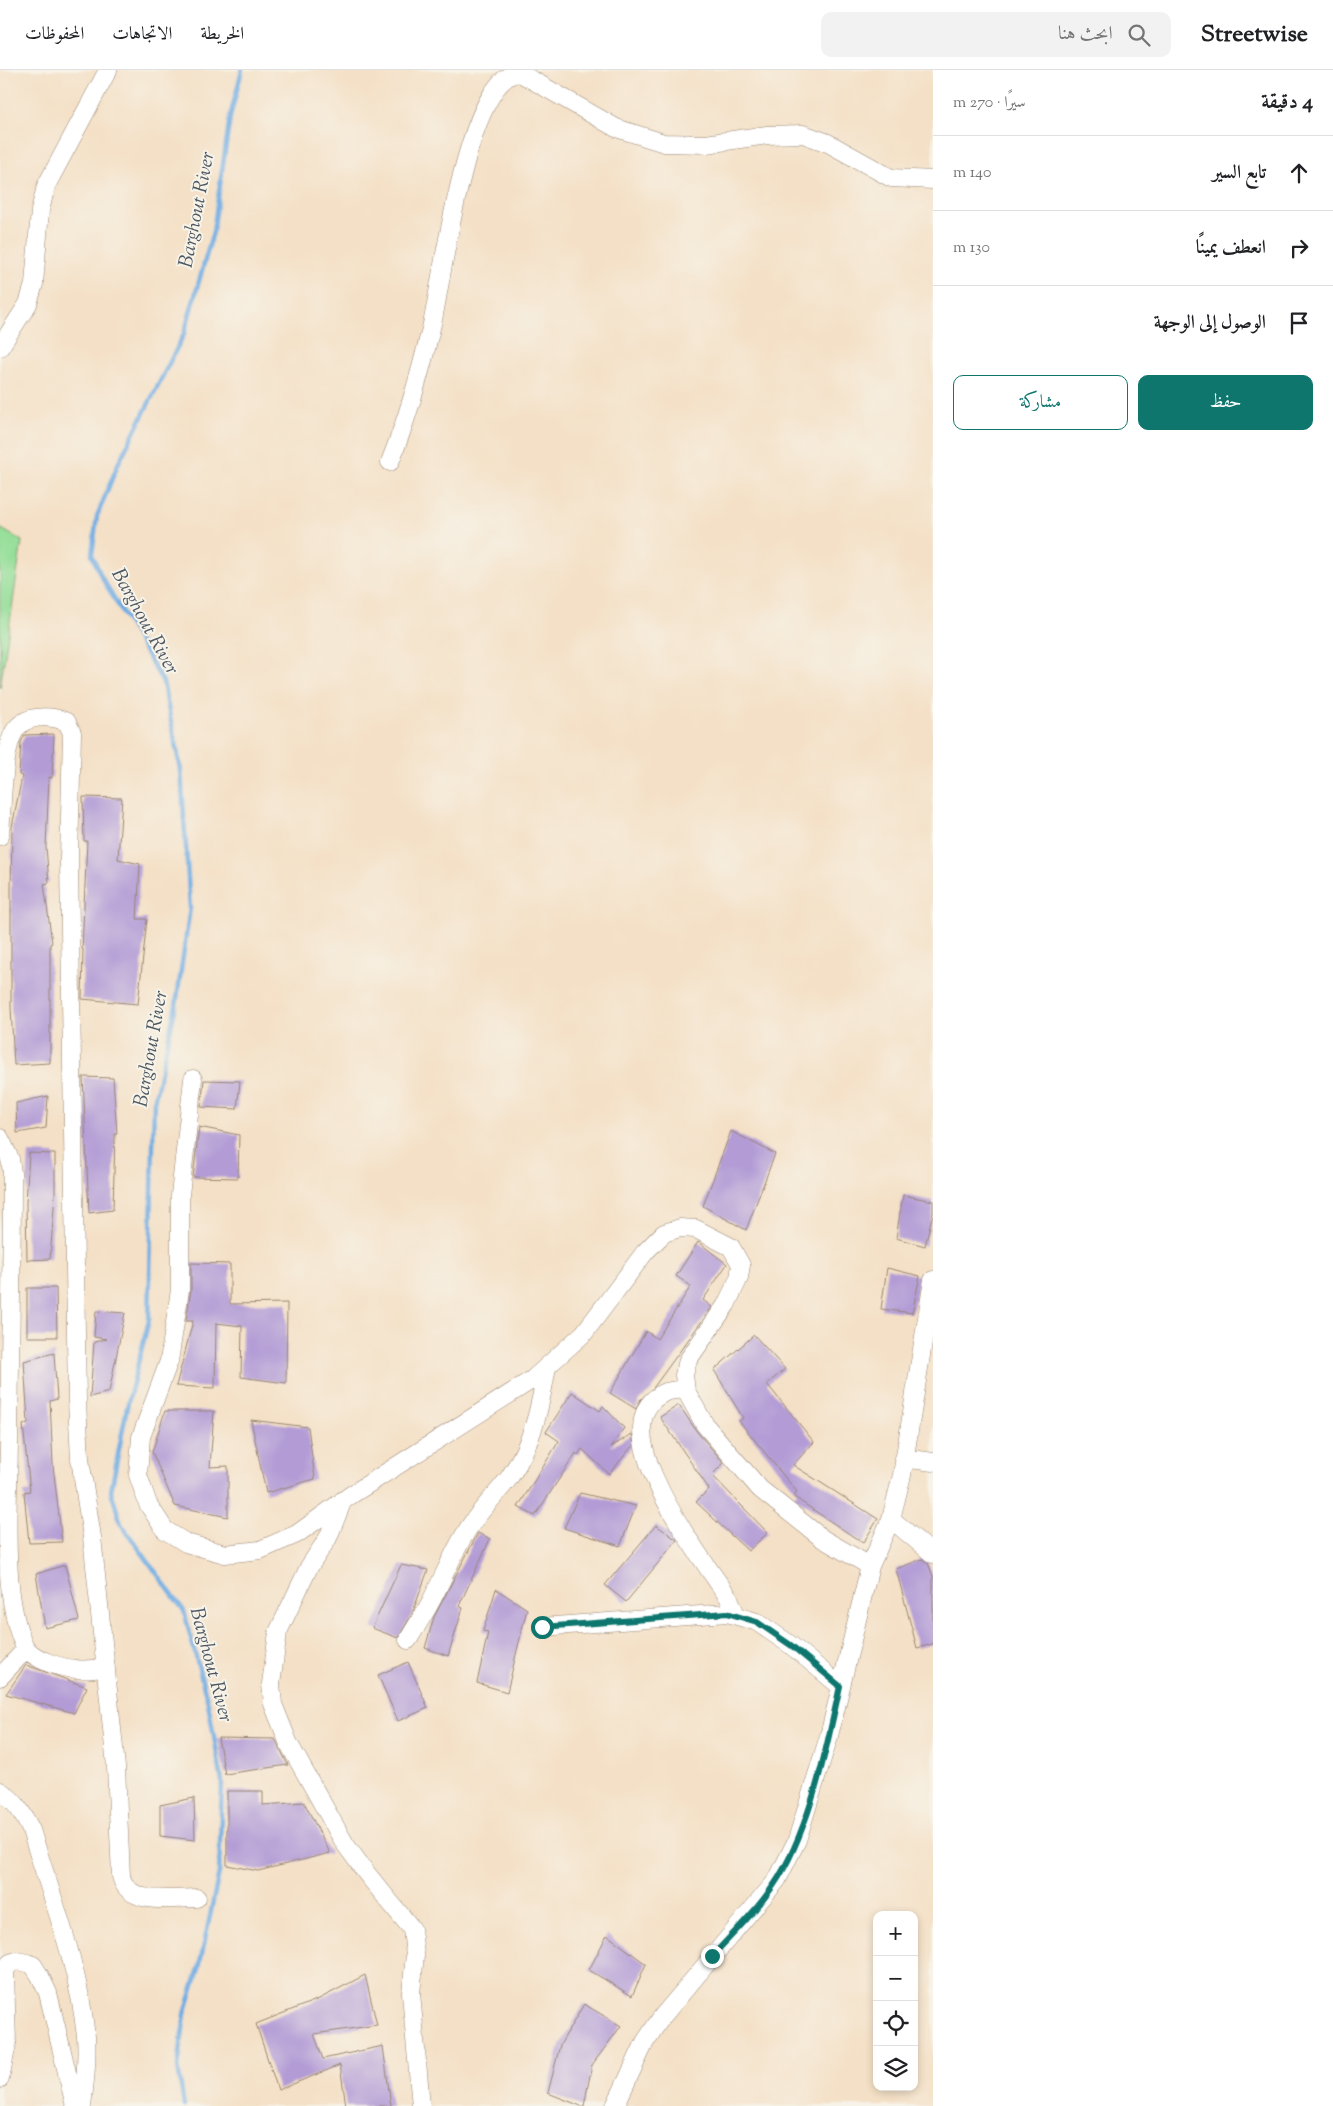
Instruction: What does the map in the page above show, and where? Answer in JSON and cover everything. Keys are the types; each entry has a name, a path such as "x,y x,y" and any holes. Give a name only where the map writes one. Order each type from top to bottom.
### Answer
{"street":[{"path":"0,348 28,304 34,284 40,211 46,186 108,70"},
{"path":"390,462 406,422 432,323 447,236 475,132 493,92 509,75 520,73 616,128 664,143 706,144 767,135 803,134 828,143 891,178 933,180"},
{"path":"0,836 6,771 14,731 32,719 45,716 67,722 72,733 69,870 77,1402 80,1459 92,1537 116,1767 117,1832 123,1884 136,1895 160,1898 197,1898"},
{"path":"193,1079 180,1195 180,1290 169,1361 141,1437 138,1475 148,1504 165,1530 186,1543 225,1554 260,1550 297,1534 344,1500 533,1379 584,1332 644,1252 664,1233 680,1228 696,1229 731,1247 741,1264 739,1278 726,1305 688,1360 684,1375 685,1389 705,1425 760,1489 823,1539 870,1566"},
{"path":"0,1138 12,1166 5,1339 9,1452 5,1560 8,1592 16,1628 26,1648 44,1660 77,1670 106,1668"},
{"path":"616,2106 645,2042 661,2018 765,1896 786,1864 806,1815 829,1736 870,1566 891,1519 904,1458 933,1280"},
{"path":"408,1640 430,1603 450,1561 469,1528 509,1478 522,1457 540,1412 547,1367"},
{"path":"685,1389 666,1392 654,1401 644,1416 641,1430 642,1443 660,1493 729,1598 736,1615"},
{"path":"904,1458 933,1462"},
{"path":"344,1500 328,1538 309,1567 278,1632 271,1684 273,1704 289,1744 345,1844 366,1874 412,1929 415,1955 412,1993 421,2106"},
{"path":"891,1519 933,1554"},
{"path":"542,1627 700,1614 736,1615 757,1622 840,1686"},
{"path":"0,1677 26,1648"},
{"path":"0,1791 11,1798 22,1812 31,1830 71,1962 86,2039 85,2081 82,2106"},
{"path":"0,2078 7,2044 4,1978 7,1967 6,1956 33,1965 44,1985 75,2106"}],"green space":[{"path":"0,528 22,541 0,688"}],"building":[{"path":"54,734 52,778 49,777 46,847 49,883 44,884 52,943 50,944 50,1063 14,1065 11,1007 12,827 22,776 19,775 21,742 25,735"},
{"path":"83,797 122,798 118,859 140,864 137,919 147,919 138,1004 82,999 82,949 87,841 84,841"},
{"path":"83,1077 113,1078 117,1134 115,1134 113,1210 89,1213"},
{"path":"204,1080 240,1081 237,1109 201,1107"},
{"path":"48,1096 46,1128 17,1133 16,1103"},
{"path":"199,1127 239,1135 238,1178 193,1177"},
{"path":"731,1131 775,1154 746,1230 703,1206"},
{"path":"29,1153 55,1154 55,1195 50,1259 27,1260 26,1203"},
{"path":"903,1195 933,1201 933,1213 925,1246 896,1238"},
{"path":"698,1242 727,1264 703,1300 712,1307 651,1391 640,1400 636,1409 610,1393 646,1331 657,1339 691,1286 676,1276"},
{"path":"191,1263 230,1264 230,1304 287,1303 286,1383 241,1377 242,1326 216,1323 215,1388 176,1386 193,1321 186,1321 191,1290"},
{"path":"887,1268 920,1276 912,1313 881,1309"},
{"path":"27,1288 56,1288 57,1337 27,1337"},
{"path":"96,1311 125,1313 109,1392 90,1397 94,1342 106,1339 94,1337"},
{"path":"754,1335 785,1369 767,1384 814,1442 793,1465 878,1519 863,1543 794,1497 797,1492 739,1421 743,1418 714,1370"},
{"path":"54,1353 57,1399 50,1401 53,1465 62,1542 29,1543 24,1492 30,1491 23,1425 28,1423 24,1361"},
{"path":"572,1392 600,1411 603,1406 624,1428 611,1447 632,1434 634,1444 609,1474 582,1449 578,1455 576,1453 535,1516 518,1507 559,1441 546,1432"},
{"path":"679,1405 697,1432 724,1463 712,1475 768,1533 748,1551 696,1502 709,1489 660,1417"},
{"path":"165,1411 214,1411 210,1467 228,1466 228,1517 175,1506 152,1452"},
{"path":"251,1420 308,1427 315,1479 266,1493"},
{"path":"580,1493 636,1506 620,1546 564,1528"},
{"path":"656,1525 677,1540 626,1602 605,1585"},
{"path":"478,1533 490,1539 459,1606 463,1608 448,1656 425,1648 434,1617"},
{"path":"922,1559 928,1563 933,1576 933,1644 917,1648 896,1569"},
{"path":"65,1565 79,1620 45,1628 36,1574"},
{"path":"401,1565 428,1570 412,1614 398,1638 372,1628"},
{"path":"496,1589 527,1609 507,1692 477,1683 488,1632 483,1631"},
{"path":"408,1662 428,1708 398,1721 378,1675"},
{"path":"26,1665 87,1687 74,1713 6,1694"},
{"path":"218,1738 275,1739 288,1765 225,1774"},
{"path":"227,1791 263,1791 263,1805 304,1802 330,1853 258,1871 227,1865"},
{"path":"194,1798 195,1840 160,1836 160,1805"},
{"path":"607,1935 646,1964 632,1996 589,1970"},
{"path":"365,1975 377,2025 314,2034 323,2059 383,2046 391,2106 346,2106 340,2065 278,2090 256,2024 319,1999"},
{"path":"584,2004 621,2026 592,2065 584,2106 581,2106 548,2093 560,2045"}],"waterway":[{"name":"Barghout River","path":"184,2106 178,2067 185,2014 199,1968 219,1873 222,1781 208,1703 184,1611 121,1524 111,1491 127,1407 149,1320 154,1102 176,1005 190,908 181,771 163,682 101,576 92,555 97,516 118,464 184,334 213,232 230,117 242,70"}],"route":[{"path":"542,1627 727,1613 757,1622 792,1646 840,1686 829,1736 806,1815 786,1864 765,1896 712,1956"}]}
